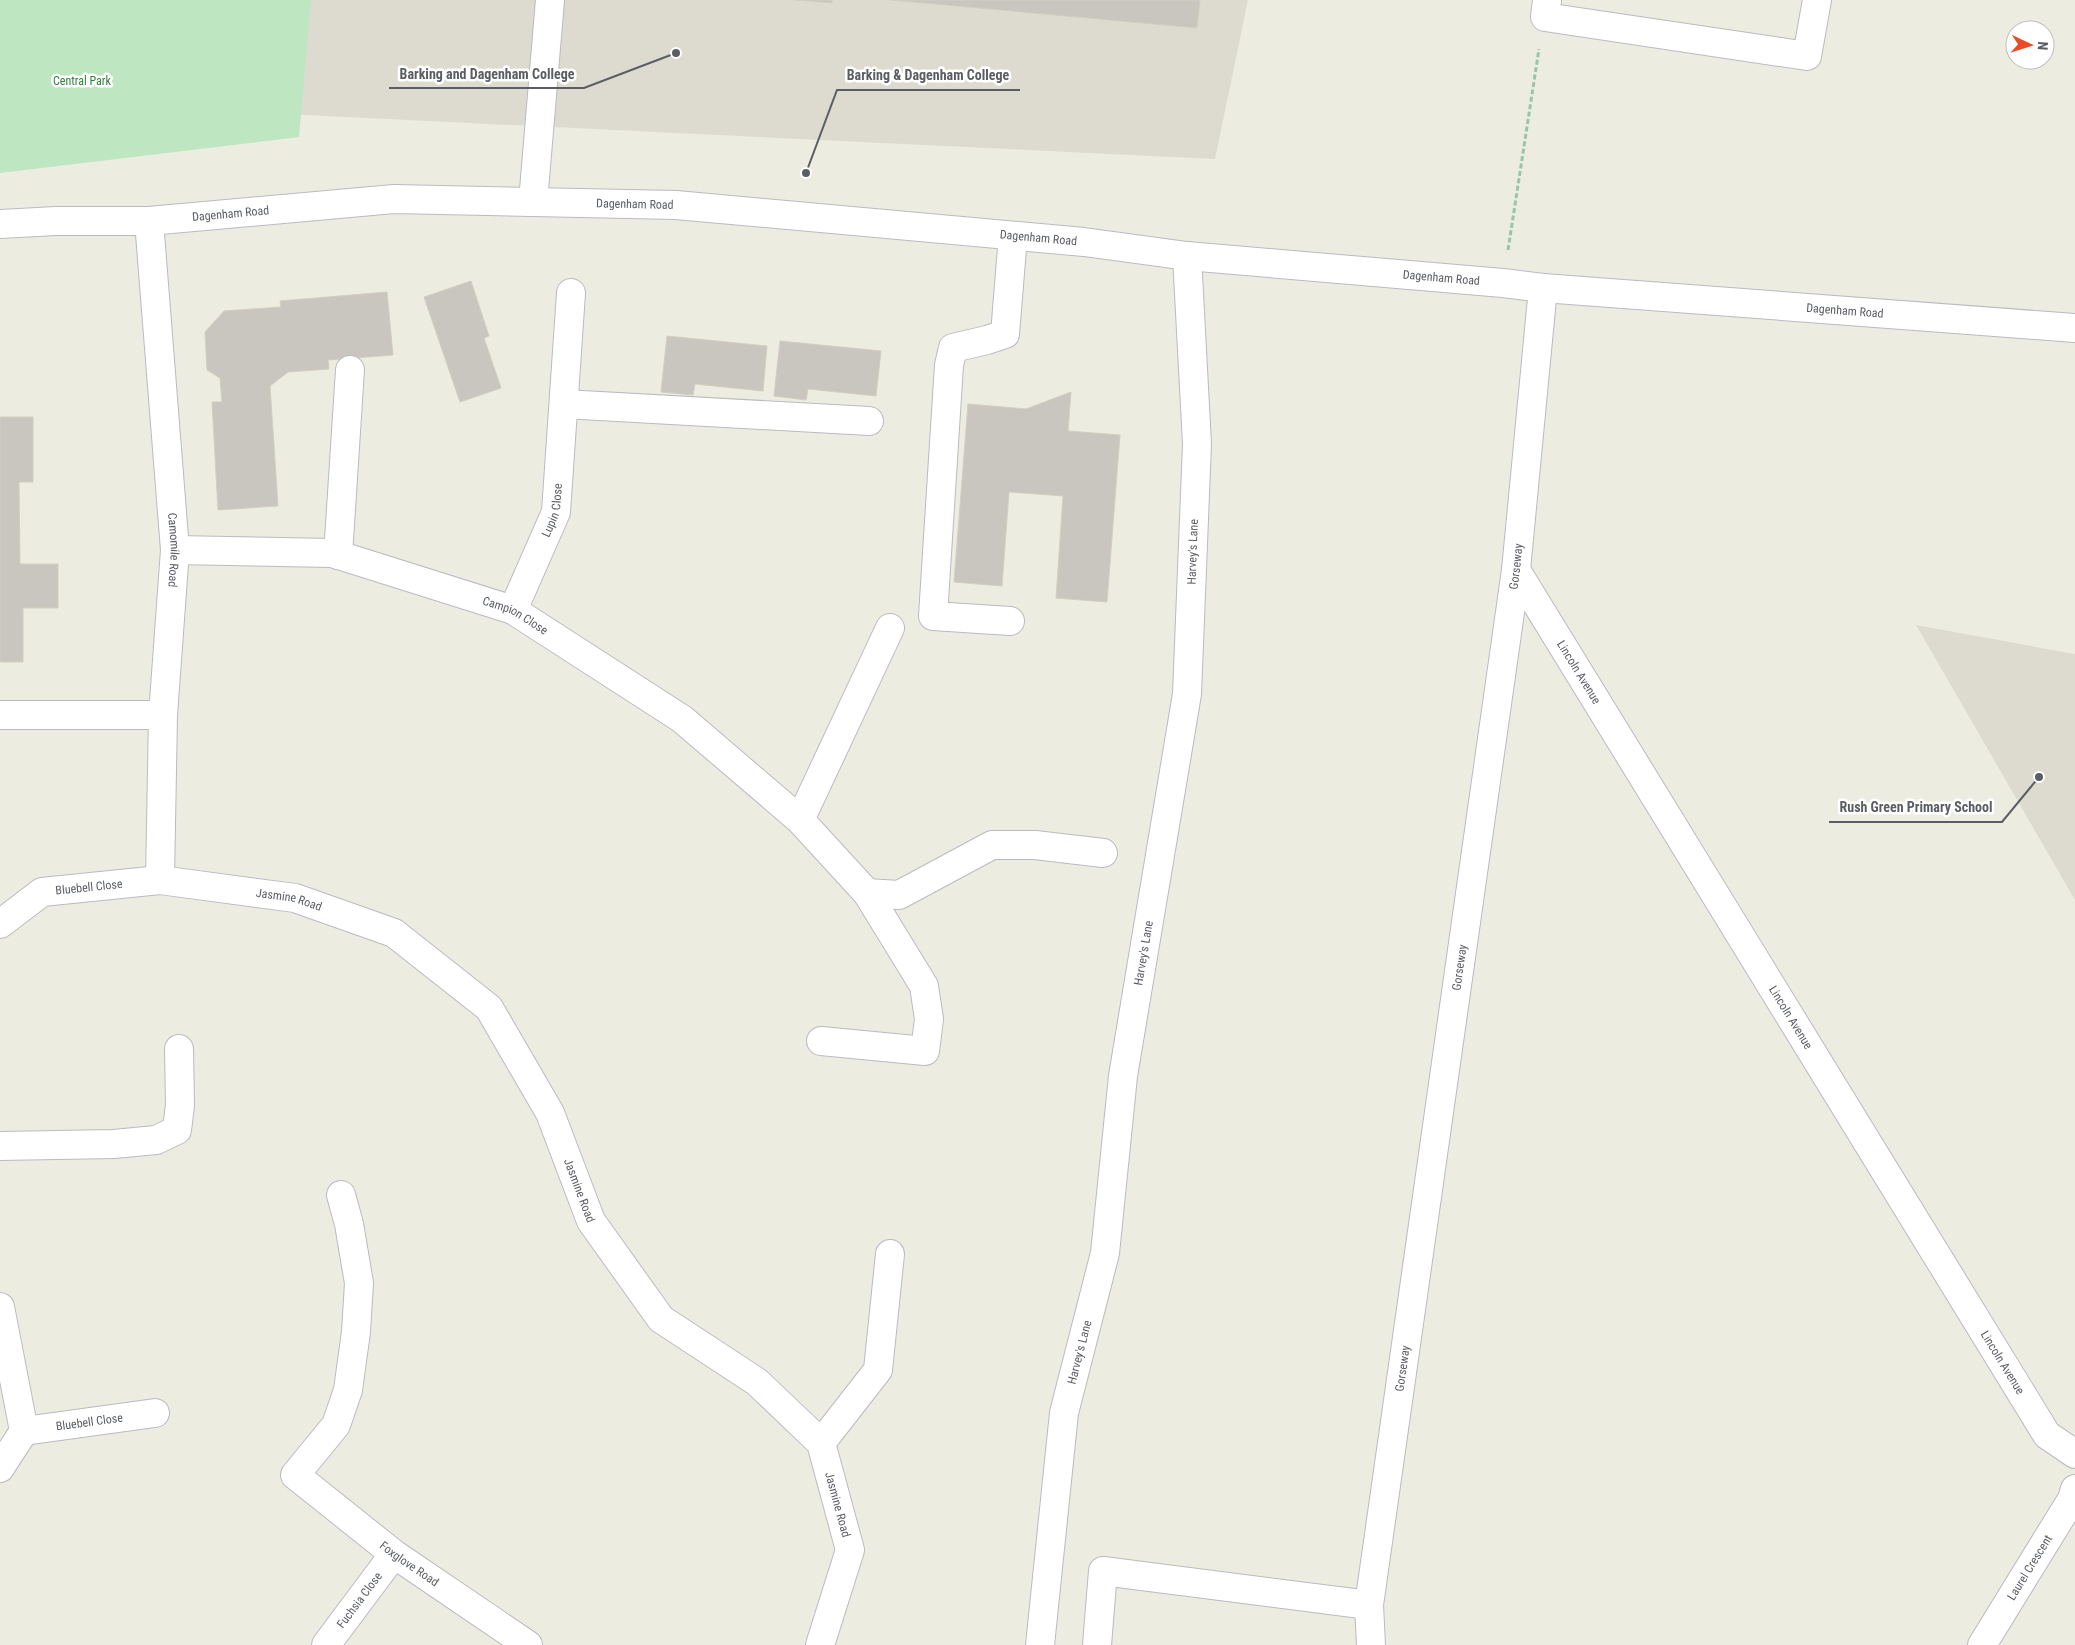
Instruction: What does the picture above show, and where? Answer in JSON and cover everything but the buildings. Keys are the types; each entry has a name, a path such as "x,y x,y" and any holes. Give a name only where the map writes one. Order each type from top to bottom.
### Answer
{"street":[{"path":"533,202 550,0"},
{"path":"1546,9 1807,56 1817,0"},
{"name":"Dagenham Road","path":"0,224 56,221 149,221 394,199 676,205 1084,242 1187,256 1543,288 2075,328"},
{"name":"Camomile Road","path":"149,221 175,550 163,715 160,880"},
{"path":"1010,621 933,616 949,366 953,348 1004,334 1013,236"},
{"name":"Harvey's Lane","path":"1040,1645 1064,1413 1105,1253 1123,1076 1187,694 1197,444 1187,256"},
{"name":"Gorseway","path":"1371,1645 1369,1605 1516,570 1543,288"},
{"name":"Lupin Close","path":"513,610 556,512 572,293"},
{"path":"338,555 350,370"},
{"path":"564,404 869,421"},
{"name":"Campion Close","path":"175,550 332,553 513,610 682,719 800,820 867,893 924,986 929,1019 925,1051 821,1041"},
{"name":"Lincoln Avenue","path":"1516,570 2046,1435 2075,1454"},
{"path":"800,820 890,628"},
{"path":"0,715 163,715"},
{"path":"867,893 899,895 992,846 1035,845 1103,853"},
{"name":"Bluebell Close","path":"0,924 42,892 160,880"},
{"name":"Jasmine Road","path":"160,880 296,898 394,933 489,1008 550,1113 591,1221 661,1319 757,1382 821,1443 850,1550 820,1645"},
{"path":"0,1146 114,1144 156,1140 177,1130 180,1104 179,1049"},
{"name":"Foxglove Road","path":"341,1195 349,1224 359,1283 356,1332 348,1390 336,1425 295,1475 394,1554 528,1645"},
{"path":"821,1443 878,1370 890,1254"},
{"path":"0,1307 24,1432 0,1468"},
{"name":"Bluebell Close","path":"24,1432 155,1412"},
{"name":"Laurel Crescent","path":"1982,1645 2074,1497"},
{"name":"Fuchsia Close","path":"326,1645 394,1554"},
{"path":"1097,1645 1103,1571 1369,1605"}],"path":[{"path":"1502,283 1546,9"}],"shaded area":[{"path":"112,0 1248,0 1215,159 117,106"},
{"path":"1916,625 2075,654 2075,900"}],"green space":[{"name":"Central Park","path":"0,0 311,0 299,137 0,173"}],"place":[{"name":"Barking and Dagenham College","path":"676,53"},
{"name":"Barking & Dagenham College","path":"806,173"},
{"name":"Rush Green Primary School","path":"2039,777"}]}
